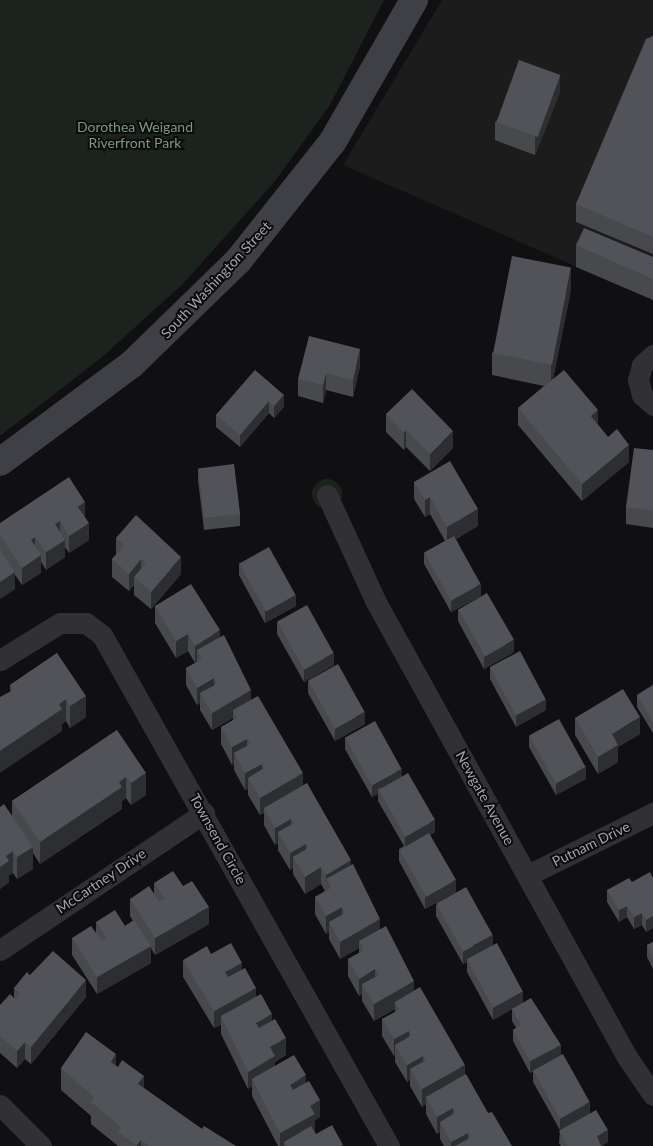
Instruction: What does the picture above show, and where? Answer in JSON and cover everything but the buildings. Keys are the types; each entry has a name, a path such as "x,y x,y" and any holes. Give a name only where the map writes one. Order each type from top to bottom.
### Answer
{"main road":[{"name":"South Washington Street","path":"0,462 132,364 238,261 333,141 414,0"}],"street":[{"path":"653,355 642,365 638,380 642,395 653,405"},
{"name":"Newgate Avenue","path":"327,495 372,595 627,1057 653,1095"},
{"name":"Townsend Circle","path":"0,660 60,623 92,626 113,650 389,1146"},
{"name":"McCartney Drive","path":"0,950 204,813"},
{"name":"Putnam Drive","path":"528,875 653,813"},
{"path":"0,1105 41,1146"}],"shaded area":[{"path":"442,0 653,0 653,300 343,165"}],"green space":[{"name":"Dorothea Weigand Riverfront Park","path":"0,0 384,0 330,105 275,181 183,284 101,358 0,436"},
{"path":"327,479 338,483 342,494 338,505 327,509 316,505 312,494 316,483"}]}
